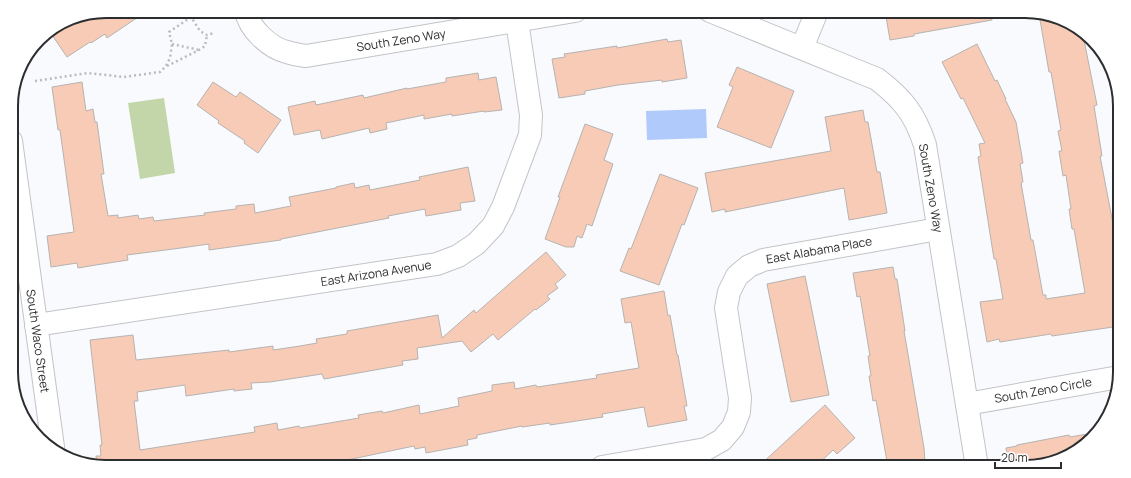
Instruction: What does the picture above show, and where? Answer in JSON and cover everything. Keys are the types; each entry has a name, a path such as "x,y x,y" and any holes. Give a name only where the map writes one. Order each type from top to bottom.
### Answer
{"street":[{"name":"South Zeno Way","path":"249,18 257,32 270,44 286,52 306,56 534,18"},
{"name":"South Zeno Way","path":"727,18 877,79 894,92 910,110 920,130 925,145 976,460"},
{"path":"802,48 814,18"},
{"name":"East Arizona Avenue","path":"36,325 437,264 458,256 476,244 493,226 503,207 530,135 531,115 516,21"},
{"name":"South Waco Street","path":"18,193 52,441"},
{"name":"East Alabama Place","path":"642,460 706,449 722,440 733,427 739,412 740,398 726,308 729,292 734,281 737,276 749,266 763,260 938,229"},
{"name":"South Zeno Circle","path":"967,404 1112,378"}],"path":[{"path":"35,81 88,73 124,77 160,72 166,66 170,58 172,44 170,32 190,18"},
{"path":"192,18 200,31 207,35 214,33"},
{"path":"166,66 205,46 207,35"},
{"path":"172,44 199,50"}],"green space":[{"path":"164,98 175,173 140,179 128,103"}],"water":[{"path":"706,109 707,138 647,140 646,111"}],"building":[{"path":"101,18 137,18 107,38 105,34 67,57 53,36 62,30 78,23"},
{"path":"886,18 992,18 992,20 914,34 914,36 890,40"},
{"path":"1040,20 1053,23 1069,30 1084,42 1097,105 1094,106 1102,156 1100,156 1113,224 1113,327 1052,336 1051,334 1000,342 999,339 987,342 980,302 1003,299 996,259 994,259 978,157 981,156 979,144 985,143 963,98 961,99 942,62 977,44 995,81 997,80 1006,99 1016,122 1023,163 1020,164 1023,182 1021,183 1031,240 1033,240 1043,295 1046,295 1046,299 1085,293 1074,229 1072,229 1069,209 1071,209 1066,175 1063,176 1059,151 1062,151 1058,131 1061,130 1051,72 1049,72"},
{"path":"667,39 668,42 681,40 687,78 662,82 662,80 618,85 585,91 585,94 559,98 552,59 565,57 564,54 617,46 617,48"},
{"path":"737,67 794,91 771,148 717,127 733,87 729,85"},
{"path":"478,73 479,80 496,77 502,110 452,116 452,114 424,119 424,115 386,123 387,129 370,133 369,128 322,139 320,130 294,135 288,107 315,101 316,105 363,95 364,98 407,88 446,82 446,78"},
{"path":"82,82 86,111 93,109 95,122 97,122 104,174 101,174 108,216 118,215 118,218 138,215 139,219 153,217 154,221 205,215 204,213 236,209 236,206 254,204 255,213 291,206 289,197 354,183 355,188 369,185 370,190 420,180 419,177 468,167 475,201 460,203 461,210 426,216 425,209 388,216 389,218 281,240 209,250 209,244 127,255 128,260 78,268 77,263 51,267 47,236 74,232 60,130 58,130 52,87"},
{"path":"213,82 236,97 240,92 281,120 258,153 244,143 245,141 218,123 219,121 197,105"},
{"path":"863,110 865,122 868,122 877,172 880,172 887,213 849,220 844,188 725,212 725,209 712,212 705,173 831,151 825,117"},
{"path":"585,124 613,134 604,160 613,164 592,226 587,224 582,238 577,236 574,247 566,247 545,239 560,197 558,197"},
{"path":"660,174 698,188 684,225 682,224 659,285 620,271 629,248 631,249"},
{"path":"546,252 566,275 555,284 558,288 547,296 550,299 536,310 535,309 498,340 493,334 471,352 462,341 417,348 418,359 402,361 403,365 324,379 322,374 270,382 251,383 252,389 234,391 234,389 186,396 185,385 137,392 138,401 134,401 140,450 255,432 254,427 277,423 278,430 299,426 300,428 359,418 358,415 382,411 383,413 419,405 420,414 459,406 458,398 492,391 492,385 514,382 515,389 536,385 537,387 597,378 596,375 639,368 631,322 625,323 621,299 664,291 668,316 670,315 678,355 687,406 684,406 687,420 648,427 644,407 602,414 603,417 550,425 550,423 522,426 477,435 477,438 467,440 468,445 426,453 425,447 415,449 414,446 345,460 96,459 96,456 101,456 100,445 102,445 90,340 133,335 136,360 229,350 229,352 273,346 273,350 300,346 317,343 316,339 347,334 347,331 438,315 442,338 474,310 476,313"},
{"path":"893,267 895,279 897,279 925,460 887,460 876,400 873,401 869,376 871,376 868,356 870,356 860,296 857,297 853,273"},
{"path":"805,276 829,395 791,402 767,284"},
{"path":"825,405 855,438 837,454 833,450 822,460 766,460"},
{"path":"1087,434 1074,445 1053,455 1030,460 1008,460 1006,448 1069,435 1070,437"}]}
